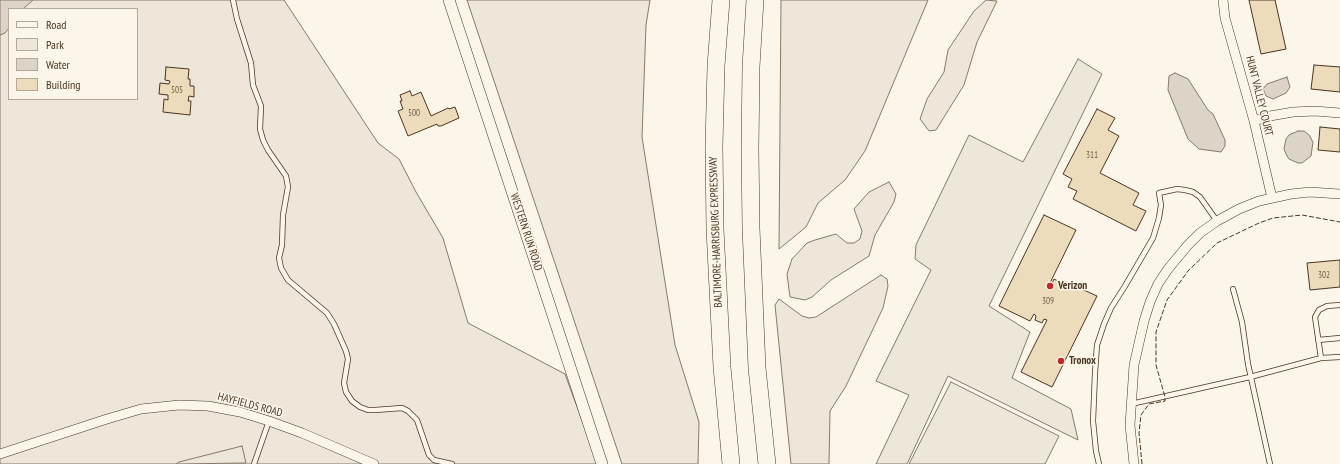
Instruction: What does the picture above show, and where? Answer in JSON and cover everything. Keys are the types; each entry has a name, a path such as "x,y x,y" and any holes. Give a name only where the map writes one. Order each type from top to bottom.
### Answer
{"highway":[{"name":"BALTIMORE-HARRISBURG EXPRESSWAY","path":"721,0 714,117 715,229 717,299 731,464"},
{"path":"755,0 751,67 751,228 757,368 767,464"}],"street":[{"name":"WESTERN RUN ROAD","path":"449,0 602,464"},
{"name":"HUNT VALLEY COURT","path":"1223,0 1225,18 1254,121 1272,198"},
{"path":"1254,121 1270,116 1293,112 1315,111 1340,113"},
{"path":"1134,464 1130,425 1134,365 1150,302 1158,284 1177,257 1200,233 1217,221 1239,209 1272,198 1310,192 1340,194"},
{"name":"HAYFIELDS ROAD","path":"0,454 141,409 179,405 208,406 240,412 302,433 374,464"}],"lane":[{"path":"233,0 237,19 251,63 253,85 261,106 260,129 263,140 286,176 288,187 283,215 282,245 279,258 281,268 288,280 327,313 334,324 346,350 348,359 344,383 346,392 352,401 360,407 368,410 402,408 417,420 429,455 434,460 452,464"},
{"path":"1099,464 1096,451 1093,420 1094,373 1097,346 1111,308 1126,286 1153,238 1161,205 1159,193 1177,189 1193,192 1200,197 1217,221"},
{"path":"1233,289 1242,322 1250,377 1270,464"},
{"path":"1321,358 1315,317 1319,310 1327,306 1340,304"},
{"path":"1318,340 1340,338"},
{"path":"1131,404 1250,377 1321,358 1340,357"},
{"path":"254,464 269,421"}],"green space":[{"path":"0,0 284,0 378,143 399,159 416,192 443,238 468,323 565,374 598,464 0,464"},
{"path":"467,0 650,0 646,25 642,137 675,345 699,422 698,464 622,464"},
{"path":"781,0 928,0 865,151 845,180 818,203 806,227 779,249"},
{"path":"986,0 997,1 977,42 964,85 936,130 929,131 920,119 927,99 944,72 948,50 974,11"},
{"path":"889,182 896,194 894,202 875,235 869,256 831,280 812,297 805,300 790,297 787,274 792,259 807,243 815,240 836,234 847,243 854,243 860,239 862,231 854,209 869,192"},
{"path":"881,275 887,279 888,286 883,308 846,386 830,411 829,464 791,464 775,305 779,299 802,316 809,318 816,317"}],"shaded area":[{"path":"1078,59 1102,74 989,306 1030,332 1012,378 1071,409 1078,440 948,376 907,464 876,464 909,395 876,381 931,270 915,259 916,245 969,135 1023,162"},
{"path":"951,382 1059,436 1045,464 909,464"},
{"path":"242,446 246,463 176,464 179,462"}],"water":[{"path":"0,0 33,0 24,8 8,8 8,29 5,33 0,35"},
{"path":"1175,73 1188,79 1208,110 1213,114 1225,140 1225,146 1221,152 1199,149 1188,139 1168,90 1169,76"},
{"path":"1287,77 1290,87 1286,93 1273,99 1266,96 1263,89 1267,84"},
{"path":"1298,131 1304,131 1309,135 1313,142 1311,156 1302,163 1289,159 1284,149 1286,139 1289,135"}],"building":[{"path":"1249,0 1275,0 1286,49 1261,54"},
{"path":"1314,65 1340,67 1340,92 1311,89"},
{"path":"166,67 189,69 188,79 190,79 190,86 194,86 194,97 189,96 188,101 191,101 190,115 163,112 164,99 168,100 168,95 159,94 160,83 169,84 170,81 165,80"},
{"path":"410,91 412,96 421,92 431,116 448,108 455,107 459,118 441,126 438,126 437,124 408,136 398,111 403,109 400,101 402,101 400,95"},
{"path":"1097,109 1115,118 1108,130 1119,136 1100,173 1139,193 1133,205 1146,211 1136,231 1073,199 1077,191 1068,187 1072,179 1063,174"},
{"path":"1320,127 1340,129 1340,152 1318,150"},
{"path":"1044,215 1076,230 1050,283 1052,283 1054,279 1062,283 1060,287 1063,288 1066,282 1097,296 1052,387 1021,372 1047,320 1044,319 1042,323 1035,320 1036,316 1034,314 1030,321 999,306"},
{"path":"1340,260 1340,287 1310,290 1307,263"}],"fence":[{"path":"1142,464 1139,433 1141,415 1149,404 1165,401 1156,365 1156,332 1167,300 1188,271 1217,243 1273,218 1302,215 1340,222"}],"place":[{"name":"Verizon","path":"1050,286"},
{"name":"Tronox","path":"1061,361"}]}
